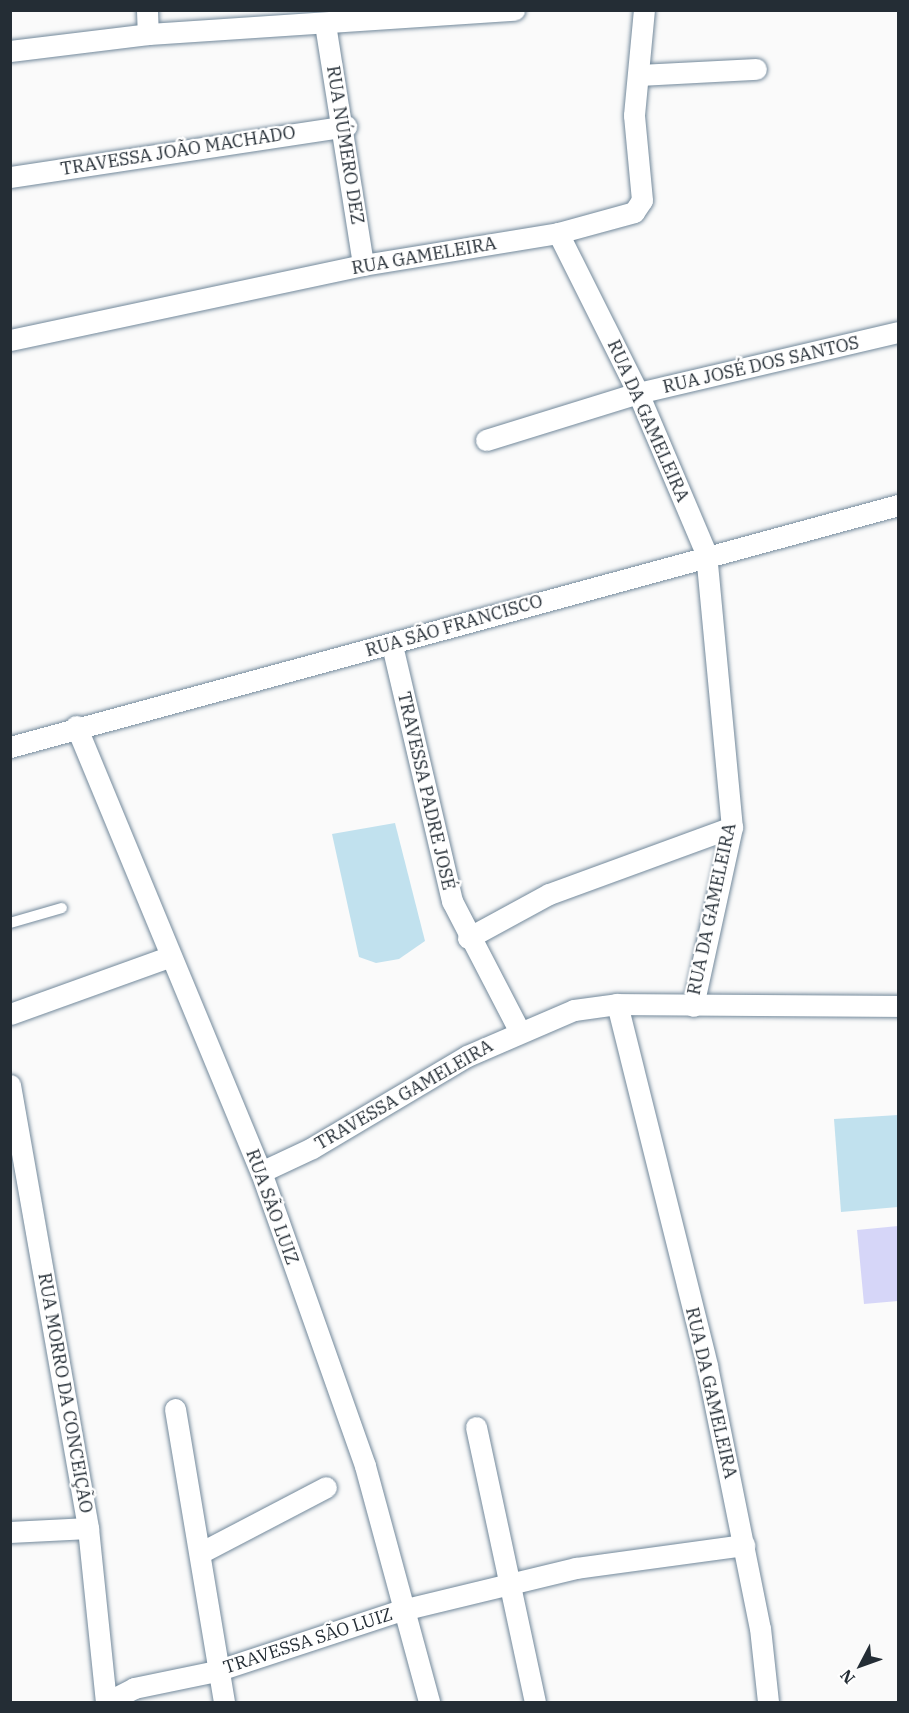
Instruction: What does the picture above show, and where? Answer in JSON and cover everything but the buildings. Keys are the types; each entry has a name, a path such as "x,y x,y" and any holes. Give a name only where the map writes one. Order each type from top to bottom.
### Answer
{"street":[{"path":"147,10 148,34"},
{"path":"10,51 148,34 228,20 326,24 355,17 514,10"},
{"name":"RUA GAMELEIRA","path":"10,340 363,265 613,222 641,206 634,115 640,75 644,10"},
{"name":"RUA NÚMERO DEZ","path":"326,24 345,126 363,265"},
{"path":"640,75 756,69"},
{"name":"TRAVESSA JOÃO MACHADO","path":"10,177 345,126"},
{"name":"RUA DA GAMELEIRA","path":"558,233 638,393 706,554 732,827 693,1006 617,1004 706,1366 744,1545 768,1702"},
{"name":"RUA JOSÉ DOS SANTOS","path":"486,440 638,393 898,333"},
{"name":"RUA SÃO FRANCISCO","path":"10,747 76,726 392,645 706,554 898,505"},
{"name":"TRAVESSA PADRE JOSÉ","path":"392,645 439,861 468,938 519,1030"},
{"name":"RUA SÃO LUIZ","path":"76,726 168,957 261,1172 365,1466 402,1610 429,1702"},
{"path":"468,938 559,889 732,827"},
{"path":"10,1014 168,957"},
{"name":"TRAVESSA GAMELEIRA","path":"261,1172 519,1030 574,1010 617,1004"},
{"path":"693,1006 898,1006"},
{"name":"RUA MORRO DA CONCEIÇÃO","path":"10,1085 88,1528 107,1702"},
{"path":"175,1408 200,1552 216,1671 224,1702"},
{"path":"476,1427 535,1702"},
{"path":"200,1552 326,1487"},
{"path":"10,1532 88,1528"},
{"name":"TRAVESSA SÃO LUIZ","path":"107,1702 134,1688 216,1671 402,1610 576,1568 744,1545"}],"lane":[{"path":"10,923 62,908"}],"shaded area":[{"path":"898,1226 898,1301 864,1304 857,1230"}]}
